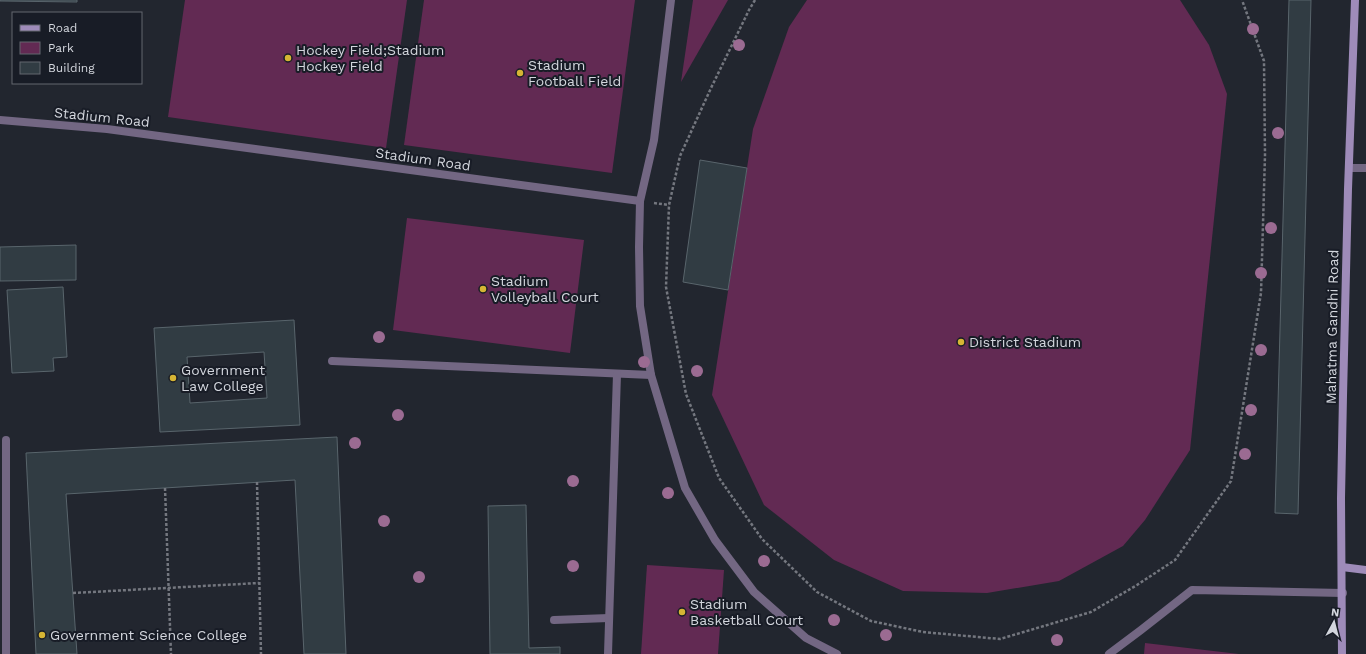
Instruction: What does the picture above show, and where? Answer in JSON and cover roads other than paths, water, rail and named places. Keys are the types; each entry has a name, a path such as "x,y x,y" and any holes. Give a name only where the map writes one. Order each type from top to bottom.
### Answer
{"street":[{"path":"671,0 654,140 640,201 640,306 651,375 685,488 715,540 754,592 806,638 837,654"},
{"name":"Mahatma Gandhi Road","path":"1342,654 1343,403 1355,0"},
{"name":"Stadium Road","path":"0,120 107,129 640,201"},
{"path":"1349,168 1366,168"},
{"path":"332,361 651,375"},
{"path":"608,654 617,374"},
{"path":"6,440 6,654"},
{"path":"1342,567 1366,570"},
{"path":"1109,654 1192,590 1343,593"},
{"path":"554,620 609,618"}],"place":[{"name":"Hockey Field;Stadium Hockey Field","path":"288,58"},
{"name":"Stadium Football Field","path":"520,73"},
{"name":"Stadium Volleyball Court","path":"483,289"},
{"name":"District Stadium","path":"961,342"},
{"name":"Government Law College","path":"173,378"},
{"name":"Stadium Basketball Court","path":"682,612"},
{"name":"Government Science College","path":"42,635"}]}
